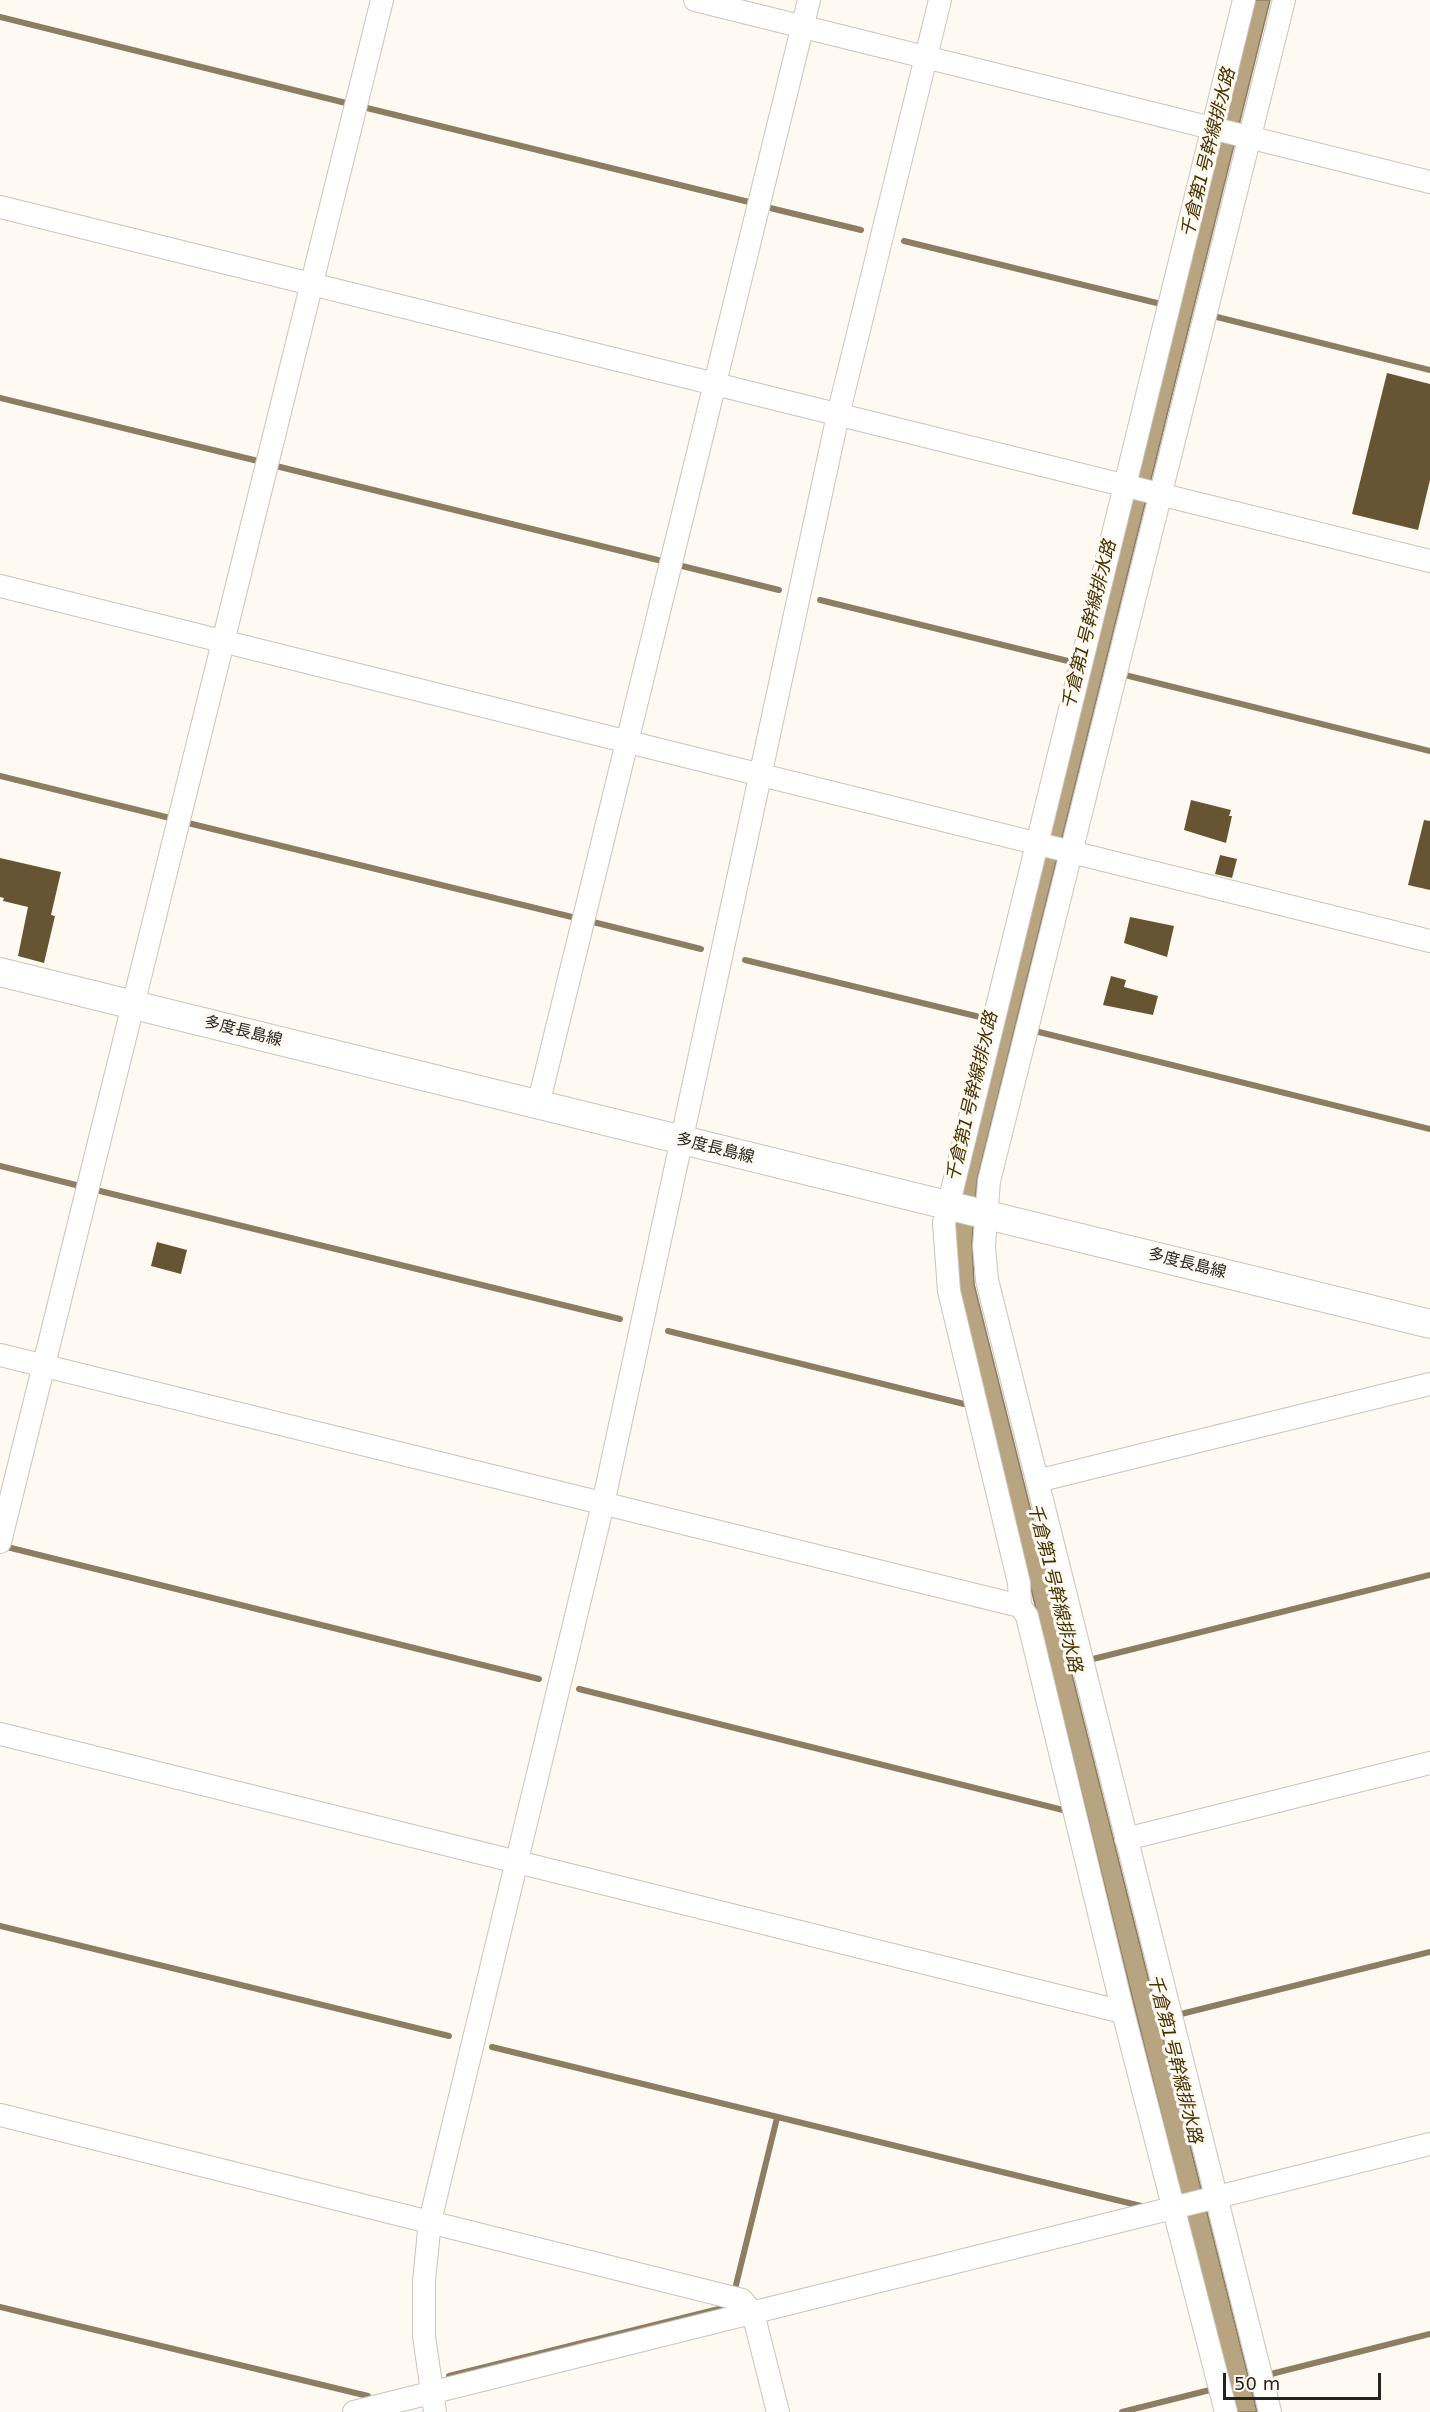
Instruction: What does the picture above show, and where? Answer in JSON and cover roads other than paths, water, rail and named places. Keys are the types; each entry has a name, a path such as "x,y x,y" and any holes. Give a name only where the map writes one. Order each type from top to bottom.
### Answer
{"main road":[{"name":"多度長島線","path":"0,972 1430,1324"}],"street":[{"path":"0,1542 382,0"},
{"path":"695,0 1430,182"},
{"path":"538,1105 809,0"},
{"path":"433,2402 424,2336 424,2281 430,2221 603,1504 838,415 940,0"},
{"path":"1226,2412 1177,2208 1123,2012 1027,1616 1020,1606 1019,1583 949,1291 945,1239 949,1207 1244,0"},
{"path":"1270,2412 1213,2199 987,1280 983,1215 989,1181 1068,852 1247,136 1284,0"},
{"path":"0,207 1430,561"},
{"path":"0,586 1430,941"},
{"path":"0,1355 1020,1606"},
{"path":"1037,1481 1430,1384"},
{"path":"0,1734 1123,2012"},
{"path":"1126,1839 1430,1763"},
{"path":"0,2115 742,2300 753,2313 778,2412"},
{"path":"354,2412 433,2402 753,2313 1430,2144"}],"waterway":[{"path":"0,17 346,103"},
{"path":"367,108 753,203"},
{"path":"766,207 861,230"},
{"path":"904,241 1161,304"},
{"path":"1213,316 1430,370"},
{"path":"0,398 258,461"},
{"path":"276,466 666,562"},
{"path":"678,565 779,590"},
{"name":"千倉第1号幹線排水路","path":"820,600 1072,662"},
{"path":"1125,675 1430,751"},
{"path":"0,776 170,818"},
{"path":"188,823 576,918"},
{"path":"589,921 701,949"},
{"name":"千倉第1号幹線排水路","path":"745,960 984,1018"},
{"path":"1035,1031 1430,1129"},
{"path":"0,1166 80,1186"},
{"path":"96,1190 620,1319"},
{"path":"668,1331 964,1404"},
{"path":"7,1547 539,1679"},
{"path":"1093,1659 1430,1575"},
{"path":"579,1689 1067,1811"},
{"path":"0,1926 449,2036"},
{"name":"千倉第1号幹線排水路","path":"1181,2014 1430,1952"},
{"path":"492,2047 1141,2206"},
{"path":"735,2289 777,2118"},
{"path":"449,2376 731,2306"},
{"path":"0,2307 368,2396"},
{"path":"1271,2374 1430,2334"},
{"path":"1122,2412 1210,2390"}]}
